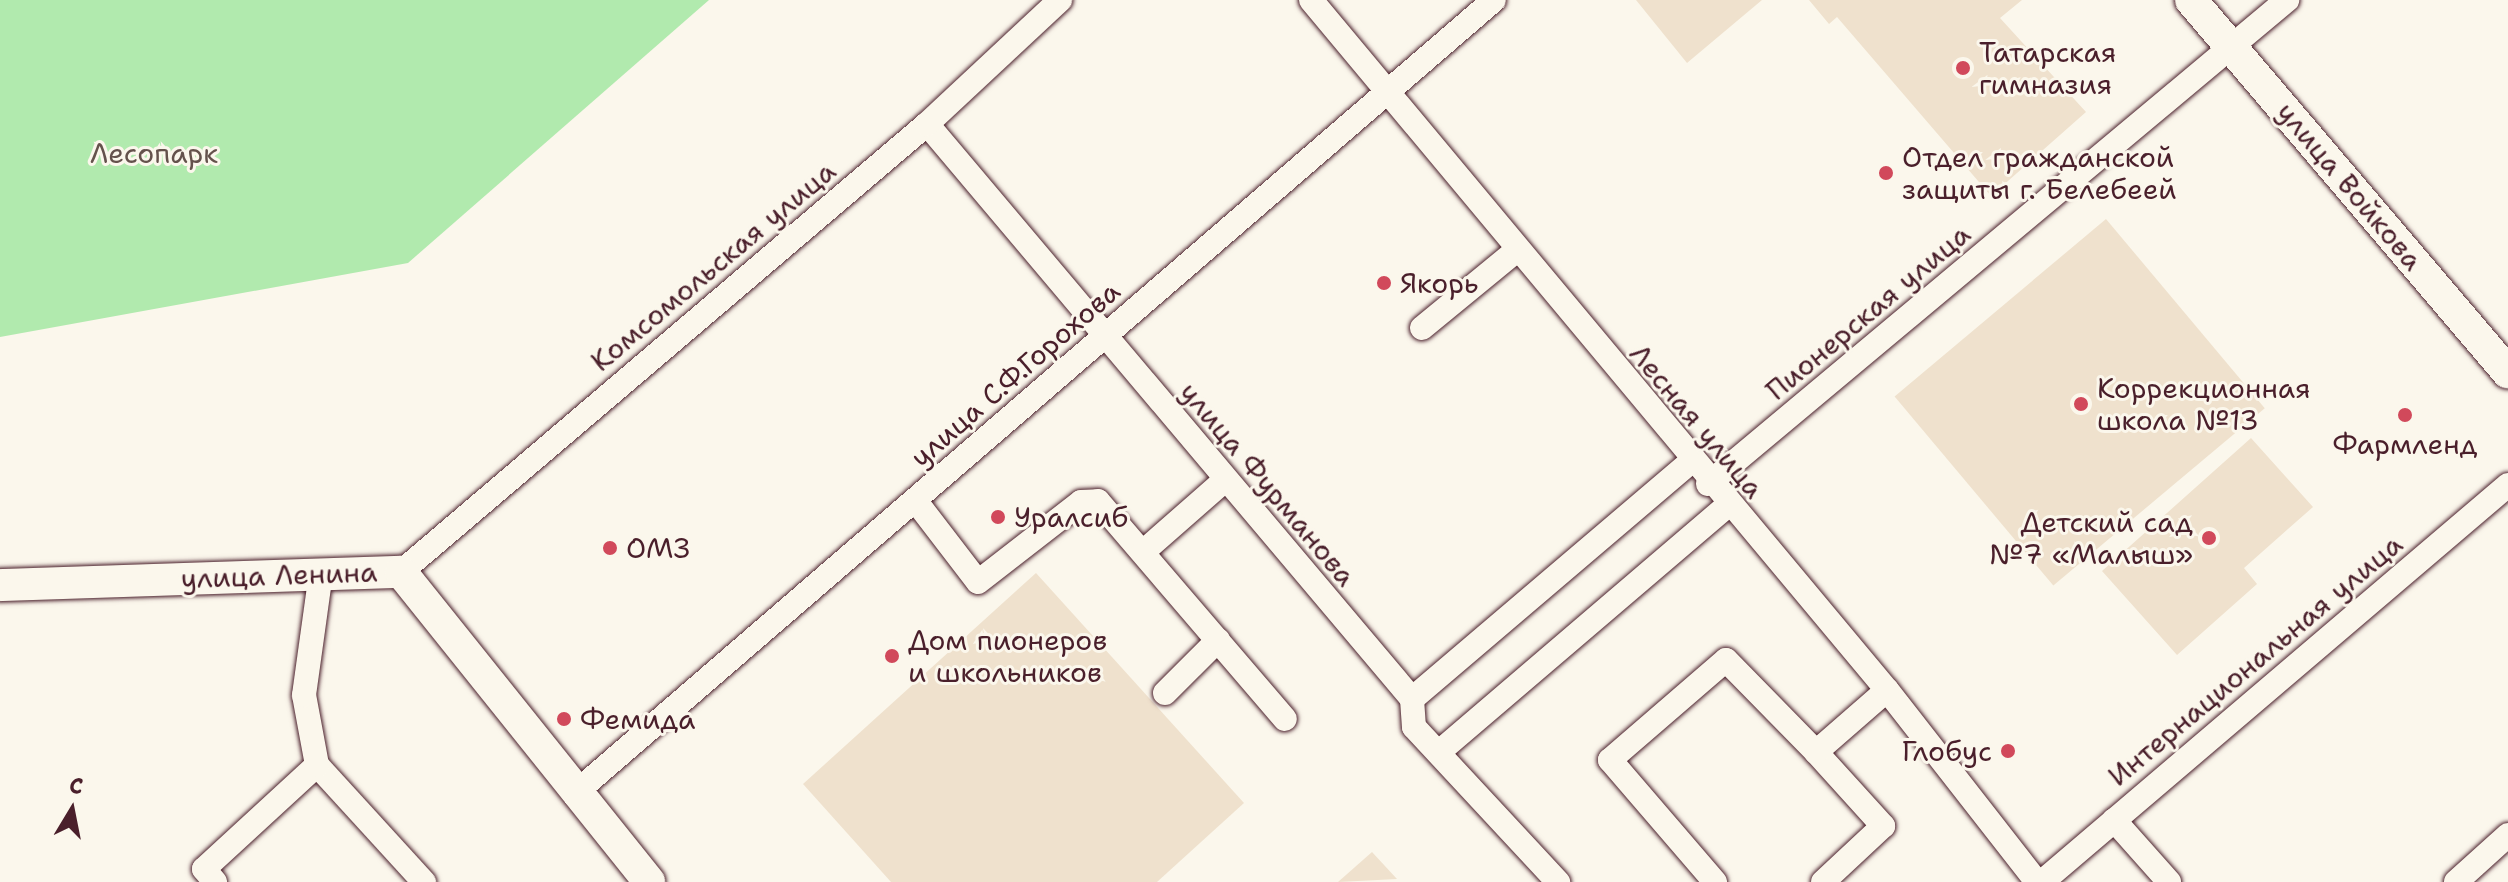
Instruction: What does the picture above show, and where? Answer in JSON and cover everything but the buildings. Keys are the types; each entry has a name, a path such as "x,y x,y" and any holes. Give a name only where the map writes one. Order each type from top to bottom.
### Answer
{"main road":[{"name":"улица Войкова","path":"2191,0 2508,372"},
{"name":"улица Ленина","path":"0,585 321,572 401,572 574,794 649,882"}],"street":[{"name":"Комсомольская улица","path":"401,572 927,124 1060,0"},
{"name":"Лесная улица","path":"1311,0 1708,484 1887,690 2039,882"},
{"name":"улица С.Ф.Горохова","path":"574,794 1494,0"},
{"name":"Пионерская улица","path":"1708,484 2287,0"},
{"name":"улица Фурманова","path":"927,124 1103,338 1412,699 1414,727 1558,882"},
{"path":"1422,328 1517,250"},
{"path":"1412,699 1690,462"},
{"path":"1143,552 1225,480"},
{"name":"Интернациональная улица","path":"2039,882 2508,485"},
{"path":"915,500 974,582 1087,499 1102,504 1285,719"},
{"path":"1439,752 1728,505"},
{"path":"321,572 304,695 317,765 424,882"},
{"path":"1165,693 1218,640"},
{"path":"1715,882 1610,760 1726,660 1883,826 1823,882"},
{"path":"1816,752 1887,690"},
{"path":"215,882 204,869 317,765"},
{"path":"2114,820 2169,882"},
{"path":"2456,882 2508,835"}],"shaded area":[{"path":"1636,0 1762,0 1687,63"},
{"name":"Татарская гимназия","path":"1809,0 2022,0 2000,18 2086,112 1991,196 1837,17 1829,24"},
{"name":"Коррекционная школа №13","path":"2106,219 2265,408 2053,586 1895,396"},
{"name":"Детский сад №7 «Малыш»","path":"2251,438 2313,507 2244,568 2257,584 2177,655 2102,571"},
{"path":"1036,573 1244,803 1157,882 891,882 803,784"},
{"path":"1372,852 1397,879 1338,882"}],"green space":[{"name":"Лесопарк","path":"0,0 709,0 408,263 0,337"}],"place":[{"name":"Татарская гимназия","path":"1963,68"},
{"name":"Отдел гражданской защиты г. Белебеей","path":"1886,173"},
{"name":"Якорь","path":"1384,283"},
{"name":"Коррекционная школа №13","path":"2081,404"},
{"name":"Фармленд","path":"2405,415"},
{"name":"Уралсиб","path":"998,517"},
{"name":"Детский сад №7 «Малыш»","path":"2209,538"},
{"name":"ОМЗ","path":"610,548"},
{"name":"Дом пионеров и школьников","path":"892,656"},
{"name":"Фемида","path":"564,719"},
{"name":"Глобус","path":"2008,751"}]}
